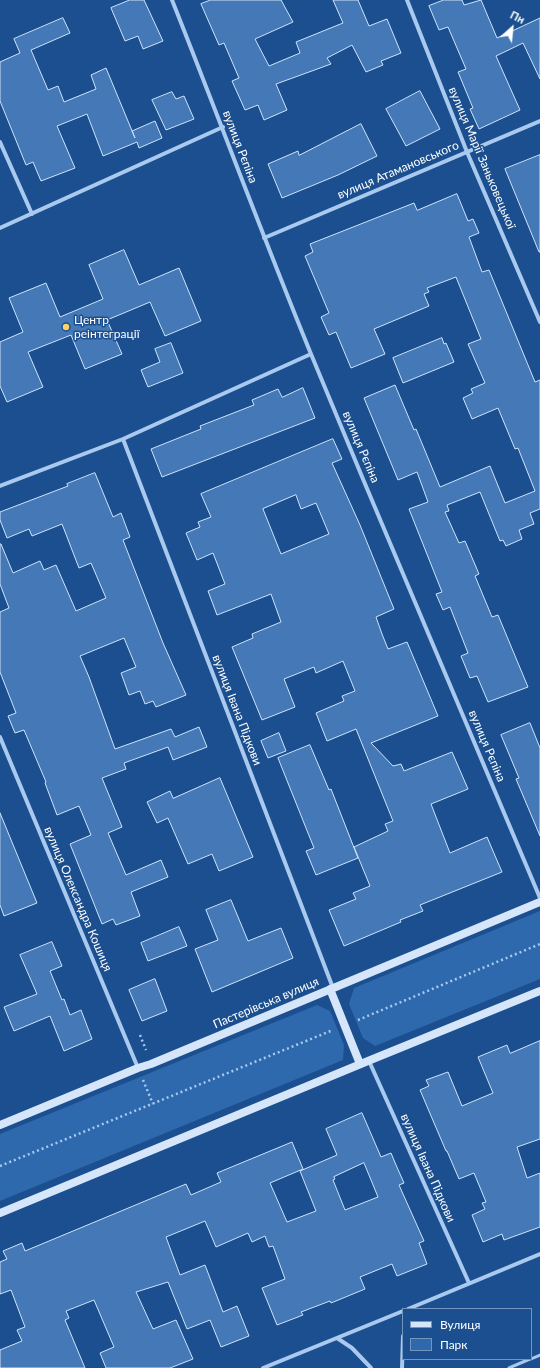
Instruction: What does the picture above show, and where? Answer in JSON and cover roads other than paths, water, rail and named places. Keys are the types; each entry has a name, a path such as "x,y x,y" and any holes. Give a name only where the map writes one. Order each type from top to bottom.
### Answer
{"main road":[{"name":"Пастерівська вулиця","path":"0,1125 138,1068 159,1061 540,902"},
{"path":"331,989 360,1064"},
{"path":"0,1213 540,991"}],"street":[{"name":"вулиця Рєпіна","path":"172,0 264,238 311,354 540,898"},
{"name":"вулиця Марії Заньковецької","path":"407,0 467,152 540,322"},
{"name":"вулиця Атамановського","path":"264,238 540,121"},
{"path":"0,228 222,127"},
{"path":"0,142 32,214"},
{"path":"0,486 123,438 311,354"},
{"name":"вулиця Івана Підкови","path":"123,438 331,989"},
{"name":"вулиця Олександра Кошиця","path":"0,737 138,1068"},
{"name":"вулиця Івана Підкови","path":"368,1061 469,1283"},
{"path":"410,1308 540,1254"},
{"path":"263,1368 402,1311"},
{"path":"337,1338 352,1348 371,1368"}],"lane":[{"path":"508,1368 528,1360"}],"place":[{"name":"Центр реінтеграції","path":"66,327"}]}
